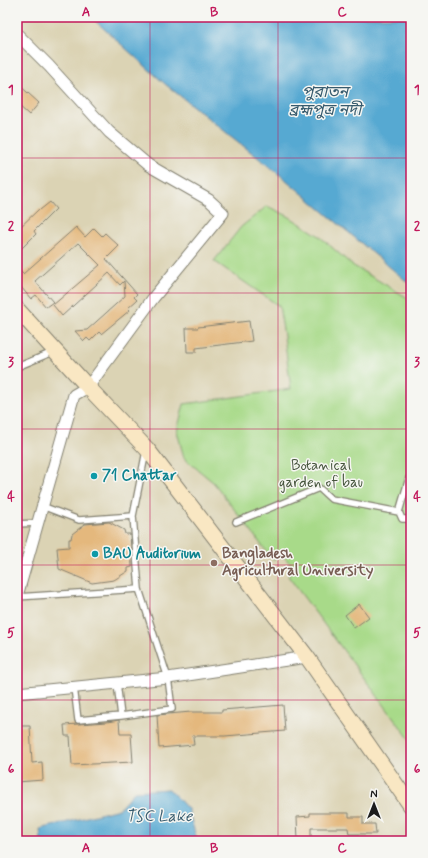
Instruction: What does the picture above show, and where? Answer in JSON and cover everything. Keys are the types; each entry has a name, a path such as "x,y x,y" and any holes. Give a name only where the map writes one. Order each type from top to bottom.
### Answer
{"main road":[{"path":"17,309 147,450 307,657 411,806"}],"street":[{"path":"17,34 49,66 109,132 148,165 209,200 223,213 154,297 88,387 74,395 17,596"},
{"path":"17,693 168,678 307,657"}],"lane":[{"path":"17,366 56,351"},
{"path":"74,687 78,720 172,709 168,678 139,589 133,516 147,450"},
{"path":"411,476 409,478 399,512 402,519 411,519"},
{"path":"236,522 319,488 331,499 399,512"},
{"path":"42,506 79,520 133,516"},
{"path":"17,524 37,523"},
{"path":"17,596 139,589"},
{"path":"117,683 121,716"}],"shaded area":[{"name":"Bangladesh Agricultural University","path":"17,17 91,17 165,84 285,179 411,285 411,841 17,841"}],"green space":[{"name":"Botanical garden of bau","path":"267,206 288,216 318,235 352,265 411,301 411,741 288,576 295,568 282,555 273,560 214,483 184,458 177,431 184,404 291,389 279,306 214,261 241,227"}],"water":[{"name":"পুরাতন ব্রহ্মপুত্র নদী","path":"91,17 411,17 411,285 285,179 165,84"},
{"name":"TSC Lake","path":"169,789 188,809 197,840 41,841 40,829 119,809 135,791"}],"building":[{"path":"17,83 39,103 29,115 17,104"},
{"path":"50,202 56,209 34,231 36,234 17,253 17,230 39,209 40,210"},
{"path":"76,227 85,237 94,228 102,236 105,233 119,246 106,259 137,294 134,297 137,300 128,308 130,310 101,334 99,332 90,341 87,338 84,341 75,331 87,330 125,296 124,281 120,285 109,273 62,316 53,305 100,265 78,243 35,281 53,302 46,307 36,295 31,299 21,287 17,290 17,268 23,274"},
{"path":"249,321 252,341 196,348 196,352 187,352 186,328 198,328"},
{"path":"109,522 124,530 125,534 130,534 132,567 128,568 128,571 114,580 92,583 59,569 57,548 69,547 69,539 71,539 72,534 85,524"},
{"path":"359,604 369,617 354,628 345,615"},
{"path":"283,705 285,731 225,736 193,736 194,745 159,748 157,715 191,712 222,712 222,710"},
{"path":"119,720 120,734 131,734 133,762 72,765 70,736 65,736 64,725"},
{"path":"17,726 30,726 32,763 42,762 43,780 17,782"},
{"path":"310,813 349,813 349,817 363,817 363,824 375,824 376,834 349,834 348,828 311,828 311,841 298,841 297,817 310,816"}],"place":[{"name":"71 Chattar","path":"94,476"},
{"name":"BAU Auditorium","path":"95,554"},
{"name":"Bangladesh Agricultural University","path":"214,563"}]}
